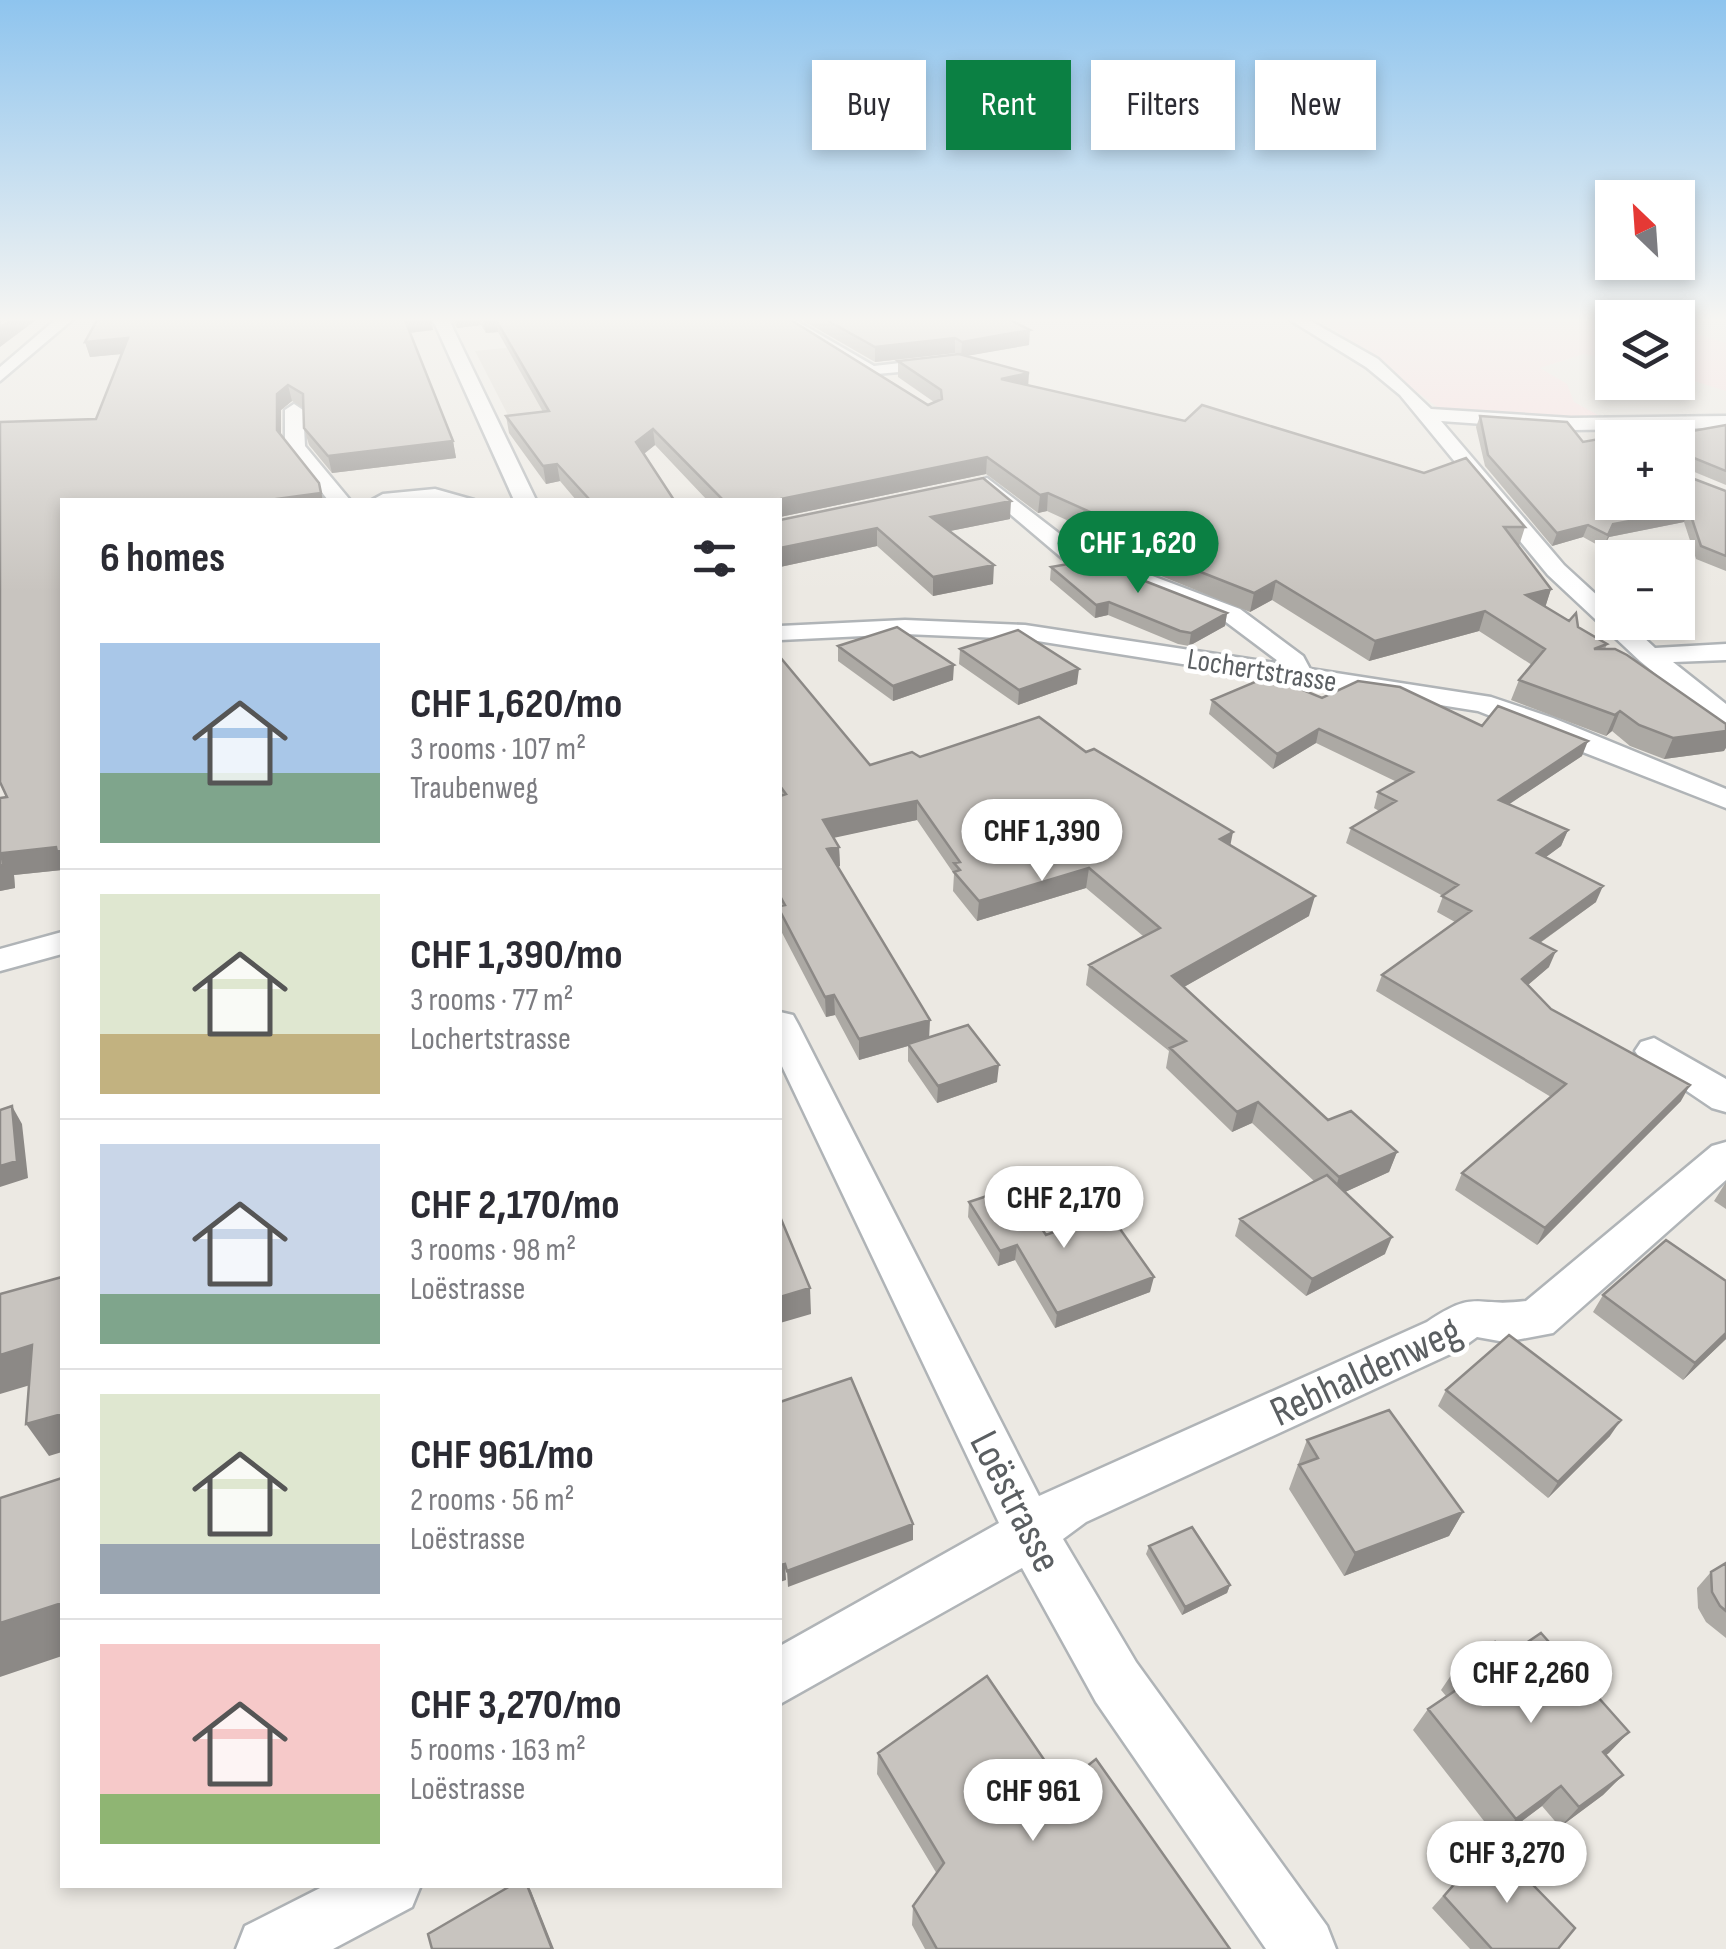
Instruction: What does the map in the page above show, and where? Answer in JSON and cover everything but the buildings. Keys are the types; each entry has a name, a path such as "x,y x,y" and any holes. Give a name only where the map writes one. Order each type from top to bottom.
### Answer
{"street":[{"path":"294,411 295,447 337,498"},
{"path":"483,411 524,498"},
{"path":"1422,411 1556,570 1649,656 1726,718"},
{"path":"1425,414 1558,424 1726,422"},
{"path":"948,492 987,484 1070,553 1230,614 1294,661 1301,677"},
{"path":"404,498 452,498"},
{"name":"Lochertstrasse","path":"782,633 905,627 992,630 1420,693 1524,714 1686,787 1726,799"},
{"path":"1649,656 1726,652"},
{"path":"0,960 60,943"},
{"name":"Loëstrasse","path":"782,1028 1031,1533 1116,1682 1304,1949"},
{"path":"1654,1051 1726,1098"},
{"name":"Rebhaldenweg","path":"782,1675 1031,1533 1068,1505 1443,1336 1471,1317 1505,1323 1537,1318 1726,1156"},
{"path":"268,1949 384,1888"}],"shaded area":[{"path":"506,411 566,411 511,421"},
{"path":"1451,411 1590,411 1607,420 1455,412"}]}
